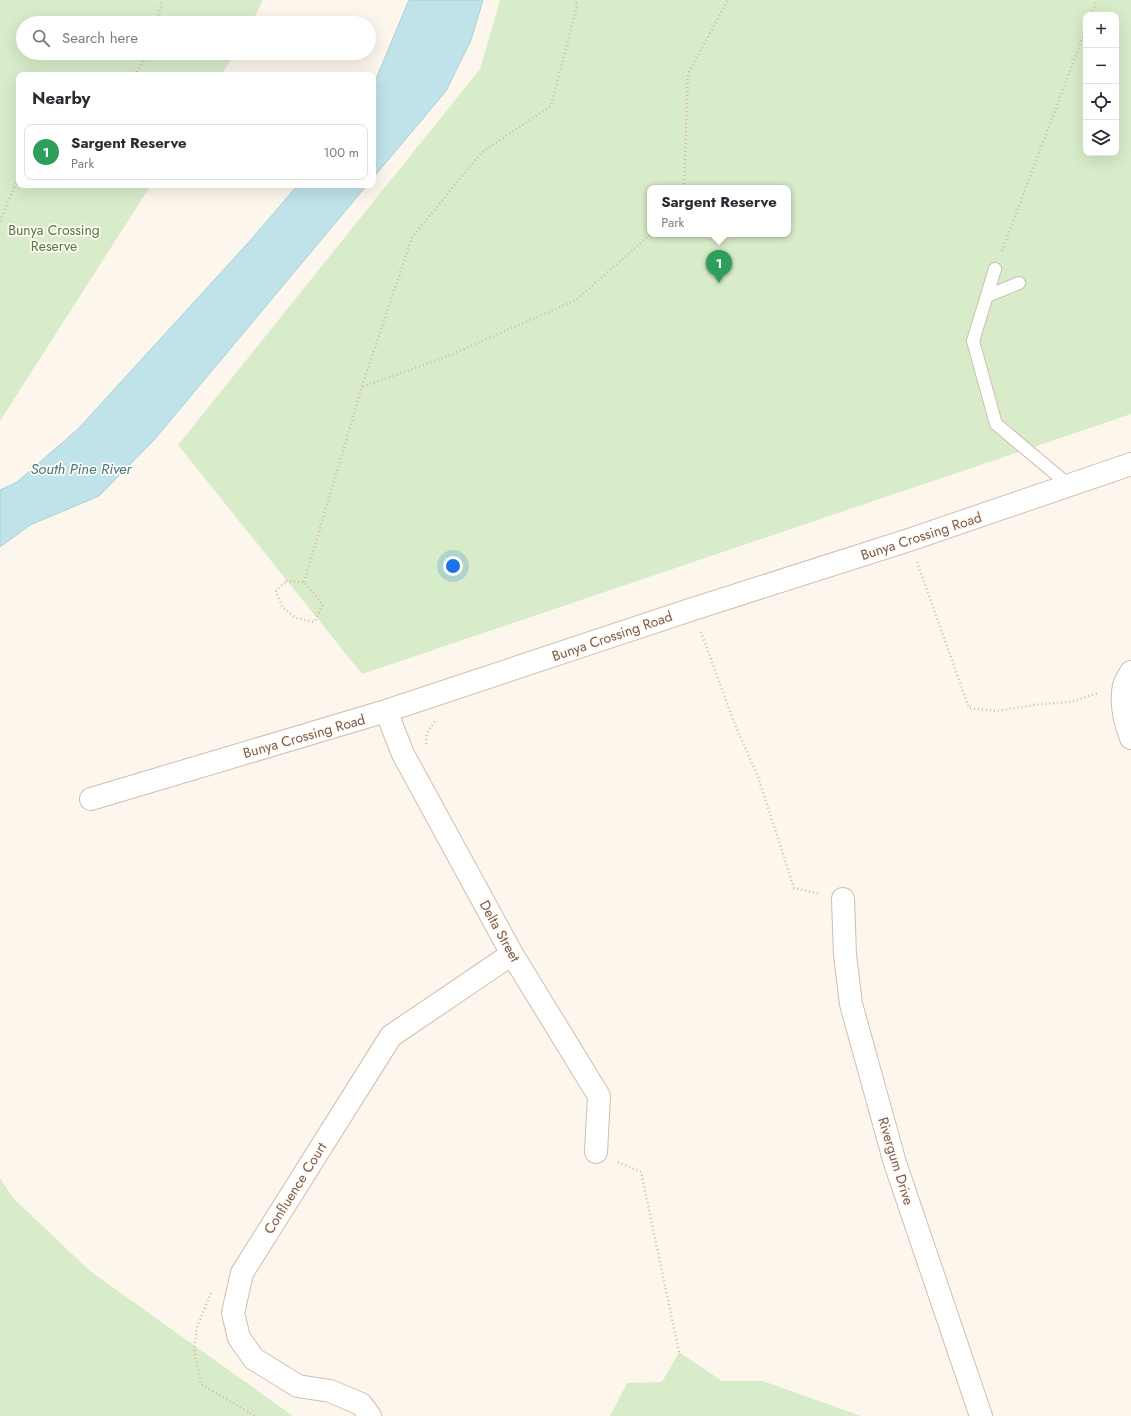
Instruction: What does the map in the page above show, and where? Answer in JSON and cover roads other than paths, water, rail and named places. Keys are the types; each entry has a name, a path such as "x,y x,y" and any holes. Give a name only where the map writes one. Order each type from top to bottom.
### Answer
{"street":[{"name":"Bunya Crossing Road","path":"91,799 386,712 693,609 909,540 1131,464"},
{"path":"1128,679 1123,705 1127,727 1131,738"},
{"name":"Delta Street","path":"386,712 403,754 512,954 599,1096 596,1152"},
{"name":"Rivergum Drive","path":"843,900 845,955 850,1004 895,1163 981,1416"},
{"name":"Confluence Court","path":"370,1416 361,1404 330,1391 298,1386 254,1359 239,1338 233,1313 242,1273 391,1036 512,954"}],"lane":[{"path":"995,269 973,341 996,424 1070,486"},
{"path":"987,296 1019,283"}],"water":[{"path":"409,0 483,0 471,40 446,91 376,174 376,79"},
{"name":"South Pine River","path":"295,188 364,188 154,440 99,496 30,525 0,547 0,490 17,482 78,429 248,243"}],"place":[{"name":"Sargent Reserve","path":"719,283"}],"park label":[{"name":"Bunya Crossing Reserve","path":"54,238"}]}
